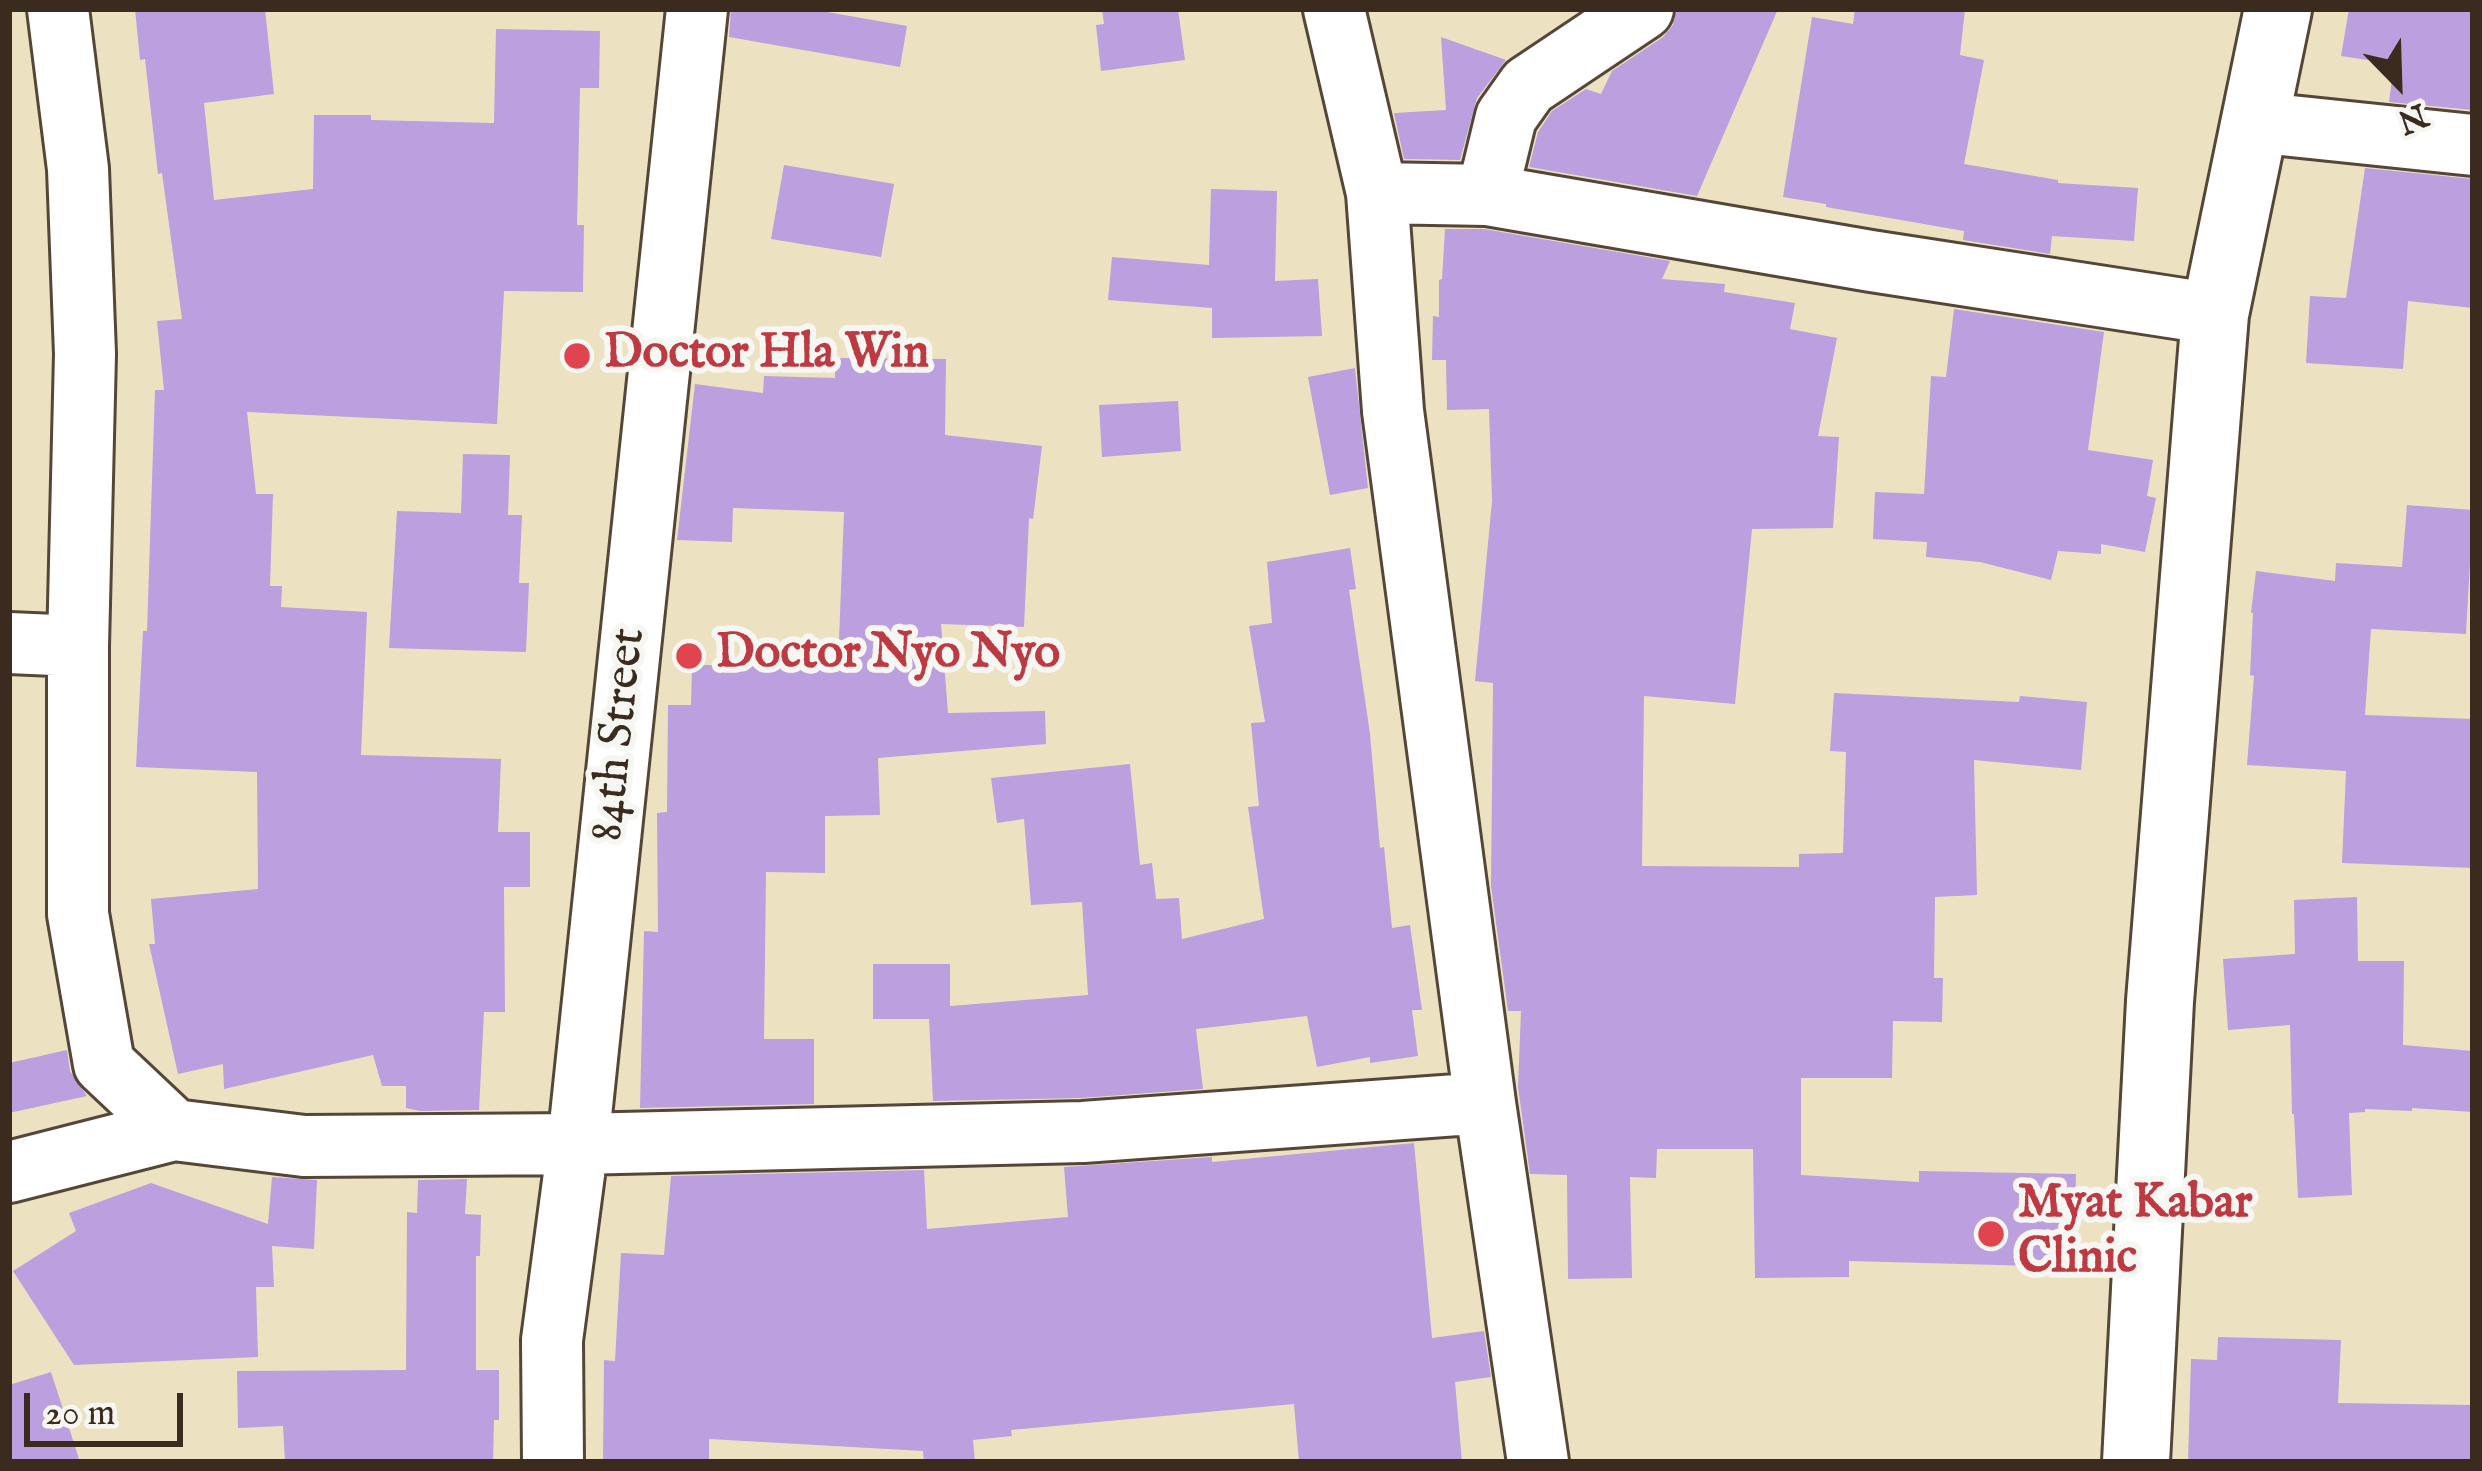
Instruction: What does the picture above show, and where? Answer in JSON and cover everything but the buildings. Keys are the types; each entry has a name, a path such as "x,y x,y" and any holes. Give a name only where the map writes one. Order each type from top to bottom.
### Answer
{"main road":[{"path":"2136,1462 2160,1001 2215,314 2278,9"}],"street":[{"path":"58,9 78,169 85,354 78,914 104,1064 174,1130"},
{"name":"84th Street","path":"553,1462 553,1340 578,1144 697,9"},
{"path":"1334,9 1377,193 1393,411 1538,1462"},
{"path":"1487,195 1505,117 1528,86 1642,9"},
{"path":"2254,122 2473,145"},
{"path":"1377,193 1487,195 2215,314"},
{"path":"9,643 78,646"},
{"path":"9,1172 174,1130 304,1146 578,1144 1083,1132 1485,1103"}],"place":[{"name":"Doctor Hla Win","path":"577,356"},
{"name":"Doctor Nyo Nyo","path":"689,656"},
{"name":"Myat Kabar Clinic","path":"1991,1234"}]}
